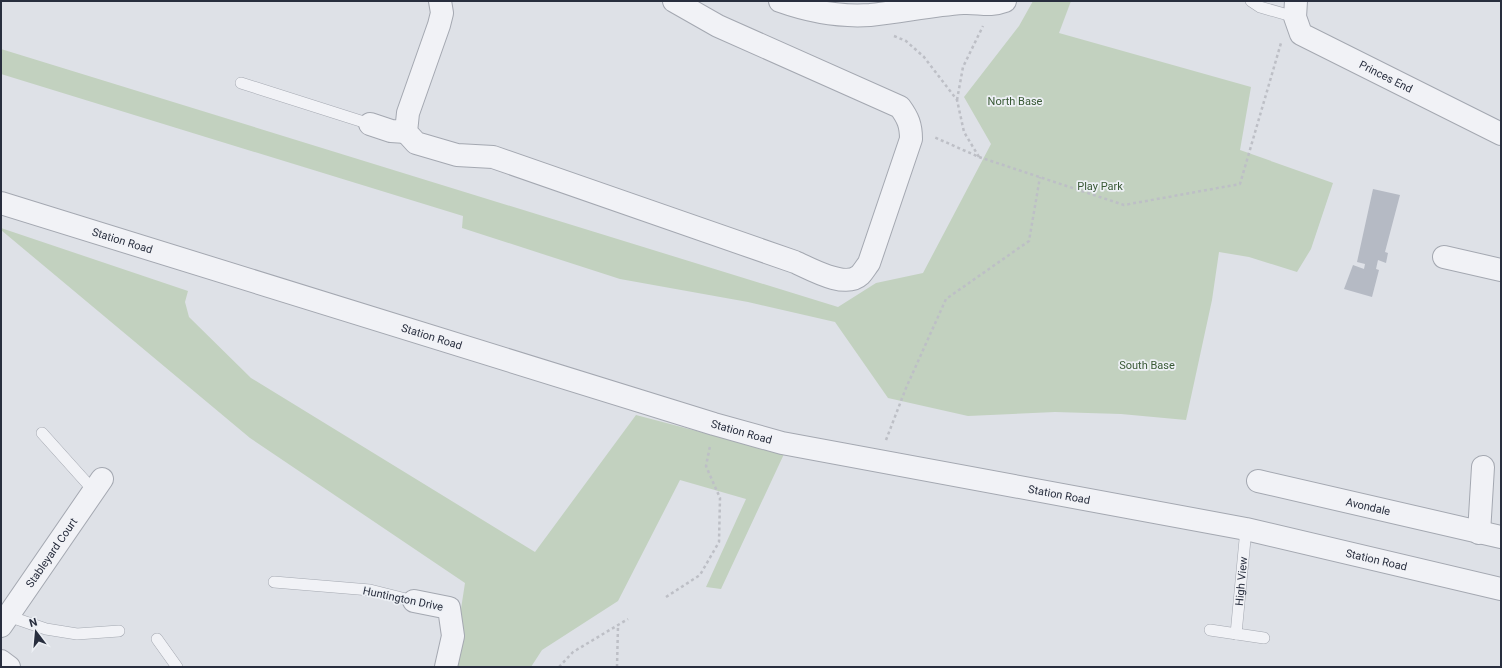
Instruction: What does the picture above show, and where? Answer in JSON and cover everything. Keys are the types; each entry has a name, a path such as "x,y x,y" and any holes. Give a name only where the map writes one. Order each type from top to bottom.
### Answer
{"street":[{"path":"406,132 408,113 441,19 442,13 440,1"},
{"path":"370,124 391,131 406,132 416,143 457,155 493,157 795,262 834,279 844,281 859,276 869,263 911,139 911,128 908,117 900,107 718,26 674,1"},
{"path":"780,1 798,8 844,15 868,15 964,3 995,5 1002,2"},
{"name":"Princes End","path":"1295,9 1301,34 1501,134"},
{"name":"Station Road","path":"1,203 782,444 1246,529 1501,589"},
{"path":"1444,257 1501,270"},
{"path":"1479,533 1483,467"},
{"name":"Avondale","path":"1258,481 1501,538"},
{"name":"Stableyard Court","path":"4,621 98,485"},
{"name":"Huntington Drive","path":"414,601 449,608 453,636 446,667"},
{"path":"1,661 9,667"}],"lane":[{"path":"1251,1 1260,7 1295,9"},
{"path":"241,83 370,124"},
{"path":"42,433 98,485"},
{"name":"High View","path":"1236,634 1246,529"},
{"name":"Huntington Drive","path":"274,582 370,590 414,601"},
{"path":"4,621 78,634 119,631"},
{"path":"1210,630 1264,638"},
{"path":"157,639 177,667"}],"path":[{"path":"979,157 964,132 957,100 963,67 979,33 1002,2"},
{"path":"911,128 979,157 1124,205 1240,184 1285,29 1295,9"},
{"path":"892,35 906,41 924,57 957,100"},
{"path":"878,461 906,388 946,299 1030,241 1040,177"},
{"path":"666,597 700,575 719,542 720,498 706,466 714,424"},
{"path":"559,667 573,652 628,619"},
{"path":"617,667 618,625"}],"green space":[{"path":"1033,1 1071,1 1059,33 1251,87 1240,150 1333,183 1311,249 1297,272 1249,257 1219,252 1212,300 1186,420 1121,414 1055,412 968,416 888,398 835,322 748,302 620,279 462,228 463,216 1,74 1,49 838,307 876,283 923,273 991,144 964,97 1019,26"},
{"path":"1,228 188,291 185,302 189,317 251,378 535,552 636,415 784,454 721,589 706,587 746,499 680,480 618,601 542,650 531,667 452,667 465,583 250,438 1,230"}],"building":[{"path":"1373,189 1400,195 1385,252 1388,253 1386,263 1378,260 1376,269 1379,270 1372,297 1344,289 1353,265 1364,269 1365,264 1357,262"}],"park label":[{"name":"North Base","path":"1015,101"},
{"name":"Play Park","path":"1100,186"},
{"name":"South Base","path":"1147,365"}]}
